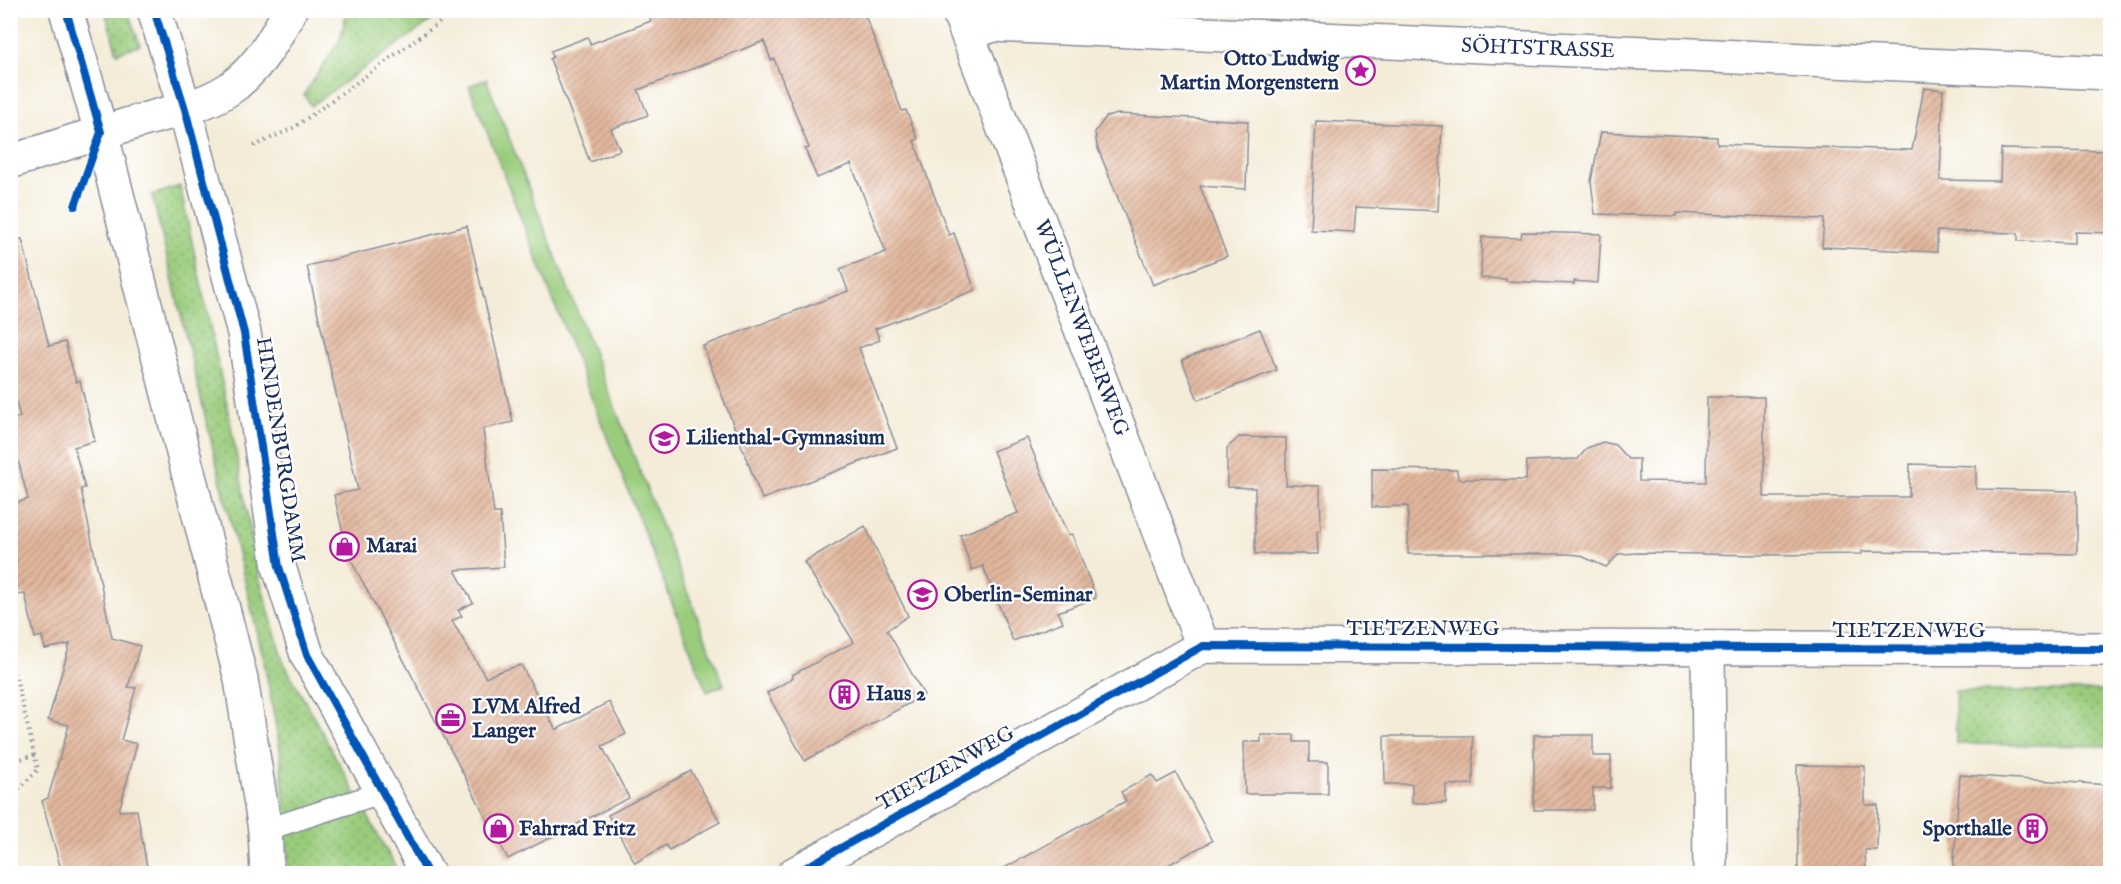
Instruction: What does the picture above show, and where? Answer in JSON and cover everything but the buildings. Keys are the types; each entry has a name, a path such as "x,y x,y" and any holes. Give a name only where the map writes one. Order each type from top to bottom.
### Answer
{"street":[{"path":"66,10 101,132 242,679 264,830 267,873"},
{"name":"HINDENBURGDAMM","path":"154,10 185,109 244,333 279,567 308,655 428,873"},
{"path":"10,162 101,132 185,109 218,96 236,83 267,53 290,10"},
{"name":"SÖHTSTRASSE","path":"963,22 2110,73"},
{"name":"WÜLLENWEBERWEG","path":"963,22 1203,646"},
{"name":"TIETZENWEG","path":"794,873 1203,646 2110,649"},
{"path":"1708,648 1710,873"}],"lane":[{"path":"264,830 383,792"}],"path":[{"path":"254,146 295,127 457,10"},
{"path":"10,798 38,770 15,673"},
{"path":"10,762 35,755"}],"green space":[{"path":"105,11 128,11 140,45 117,53"},
{"path":"347,11 445,11 311,106 304,94 340,40"},
{"path":"486,79 724,685 707,692 469,86"},
{"path":"180,186 229,415 259,577 283,661 399,873 289,873 280,749 264,661 152,195"},
{"path":"1955,691 2110,691 2110,746 1956,744"}],"cycle path":[{"path":"66,10 101,132 75,206"},
{"path":"154,10 185,109 244,333 279,567 307,655 428,874"},
{"path":"794,874 1203,646 2110,649"}],"place":[{"name":"Otto Ludwig Martin Morgenstern","path":"1360,71"},
{"name":"Lilienthal-Gymnasium","path":"665,438"},
{"name":"Marai","path":"345,546"},
{"name":"Oberlin-Seminar","path":"923,595"},
{"name":"Haus 2","path":"845,694"},
{"name":"LVM Alfred Langer","path":"451,719"},
{"name":"Fahrrad Fritz","path":"498,829"},
{"name":"Sporthalle","path":"2033,829"}]}
